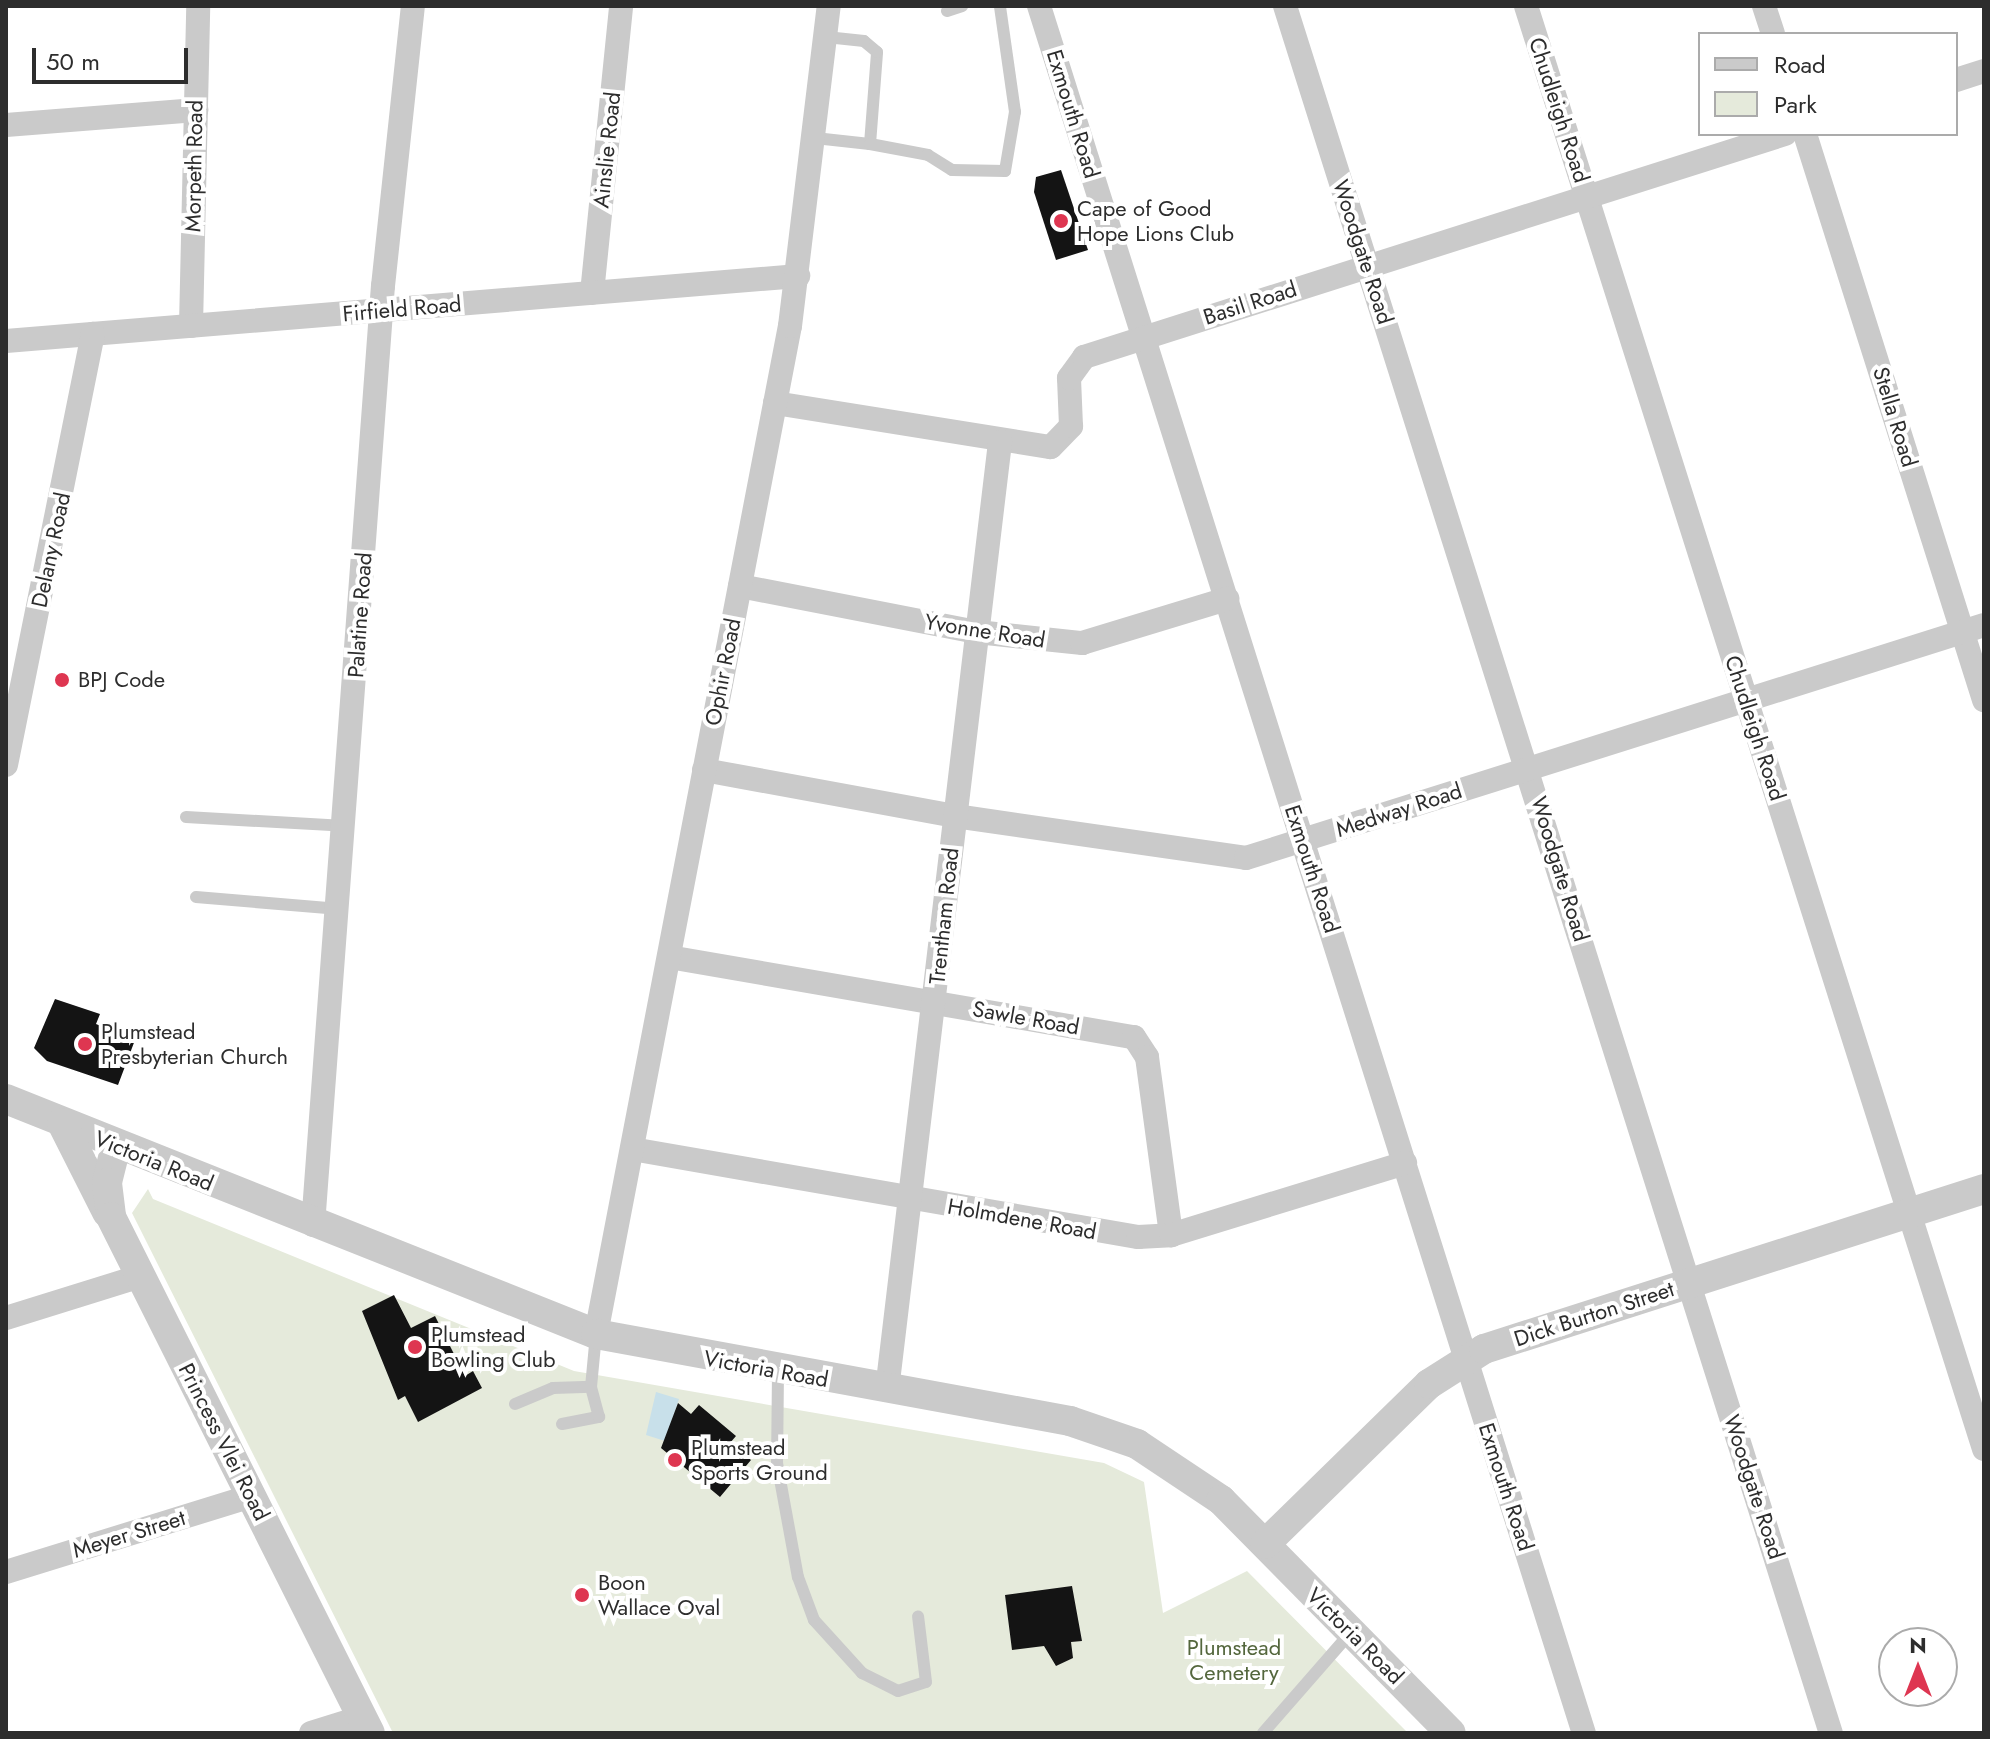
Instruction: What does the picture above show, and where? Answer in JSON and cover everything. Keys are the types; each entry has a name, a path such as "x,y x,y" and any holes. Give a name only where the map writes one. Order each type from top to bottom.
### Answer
{"street":[{"name":"Morpeth Road","path":"191,326 198,6"},
{"name":"Palatine Road","path":"313,1225 339,909 381,311 413,6"},
{"name":"Ainslie Road","path":"592,293 621,6"},
{"name":"Ophir Road","path":"596,1334 798,276 829,6"},
{"name":"Exmouth Road","path":"1039,6 1584,1733"},
{"name":"Woodgate Road","path":"1285,6 1529,769 1831,1733"},
{"name":"Chudleigh Road","path":"1526,6 1984,1449"},
{"path":"1764,6 1772,32"},
{"path":"1958,79 1984,71"},
{"path":"6,125 196,110"},
{"name":"Basil Road","path":"775,403 1000,442 1058,444 1071,426 1074,365 1142,337 1779,136"},
{"name":"Stella Road","path":"1806,136 1973,629 1984,700"},
{"name":"Firfield Road","path":"6,341 798,276"},
{"name":"Delany Road","path":"6,765 16,672 93,334"},
{"name":"Trentham Road","path":"887,1390 1000,442"},
{"name":"Yvonne Road","path":"740,586 977,632 1095,642 1227,599"},
{"name":"Medway Road","path":"704,770 955,816 1223,858 1302,841 1973,629"},
{"name":"Sawle Road","path":"669,957 1139,1041 1171,1235"},
{"name":"Victoria Road","path":"6,1099 313,1225 596,1334 1116,1435 1197,1480 1265,1544 1451,1733"},
{"path":"62,1123 111,1217"},
{"name":"Princess Vlei Road","path":"116,1146 107,1183 111,1217 366,1725"},
{"name":"Holmdene Road","path":"632,1149 1121,1236 1171,1235 1405,1163"},
{"name":"Dick Burton Street","path":"1265,1544 1429,1384 1466,1359 1689,1283 1984,1189"},
{"path":"6,1318 141,1276"},
{"name":"Meyer Street","path":"6,1572 252,1496"},
{"path":"311,1733 366,1725"}],"lane":[{"path":"947,11 962,6"},
{"path":"815,138 928,155 952,170 1005,171 1015,112 1000,6"},
{"path":"826,37 870,42 877,52 870,144"},
{"path":"186,817 345,826"},
{"path":"196,897 339,909"},
{"path":"562,1424 597,1420 591,1387 596,1334"},
{"path":"778,1371 779,1475 814,1620 862,1673 898,1691 926,1682 918,1616"},
{"path":"515,1404 553,1388 591,1387"},
{"path":"1263,1733 1352,1631"}],"green space":[{"name":"Plumstead Sports Ground","path":"148,1189 153,1199 574,1371 1104,1463 1144,1482 1163,1613 1247,1571 1408,1733 393,1733 132,1213"}],"water":[{"path":"656,1392 679,1399 665,1441 646,1435"}],"building":[{"name":"Cape of Good Hope Lions Club","path":"1061,170 1088,250 1056,260 1034,192 1036,177"},
{"name":"Plumstead Presbyterian Church","path":"55,999 100,1014 96,1024 135,1040 118,1085 47,1061 34,1048"},
{"name":"Plumstead Bowling Club","path":"394,1295 411,1328 435,1316 465,1376 473,1371 482,1388 418,1422 405,1396 398,1400 362,1311"},
{"path":"678,1403 691,1414 699,1405 736,1436 730,1443 751,1460 720,1497 661,1448"},
{"path":"1072,1586 1082,1641 1071,1642 1073,1658 1056,1666 1044,1646 1012,1650 1005,1595"}],"place":[{"name":"Cape of Good Hope Lions Club","path":"1061,221"},
{"name":"BPJ Code","path":"62,680"},
{"name":"Plumstead Presbyterian Church","path":"85,1044"},
{"name":"Plumstead Bowling Club","path":"415,1347"},
{"name":"Plumstead Sports Ground","path":"675,1460"},
{"name":"Boon Wallace Oval","path":"582,1595"}],"park label":[{"name":"Plumstead Cemetery","path":"1234,1660"}]}
